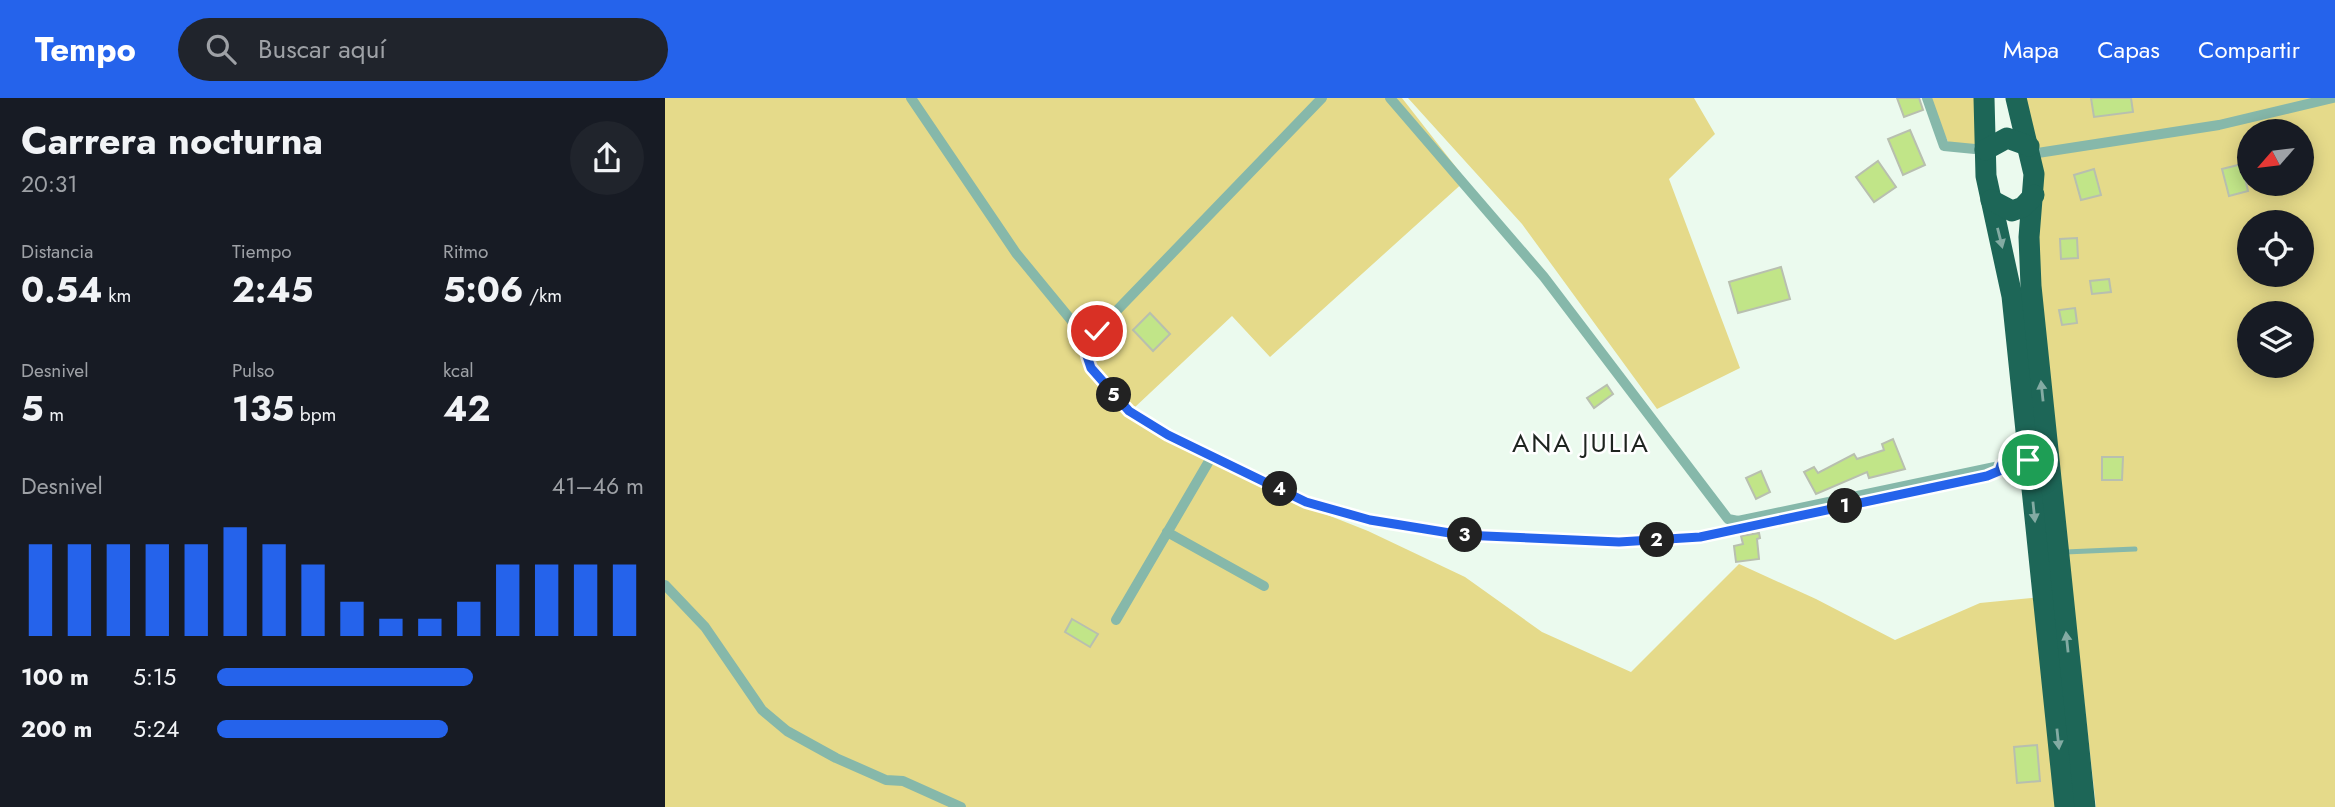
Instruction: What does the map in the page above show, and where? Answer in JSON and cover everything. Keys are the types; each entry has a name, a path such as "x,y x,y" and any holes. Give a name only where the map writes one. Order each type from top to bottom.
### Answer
{"highway":[{"path":"1984,98 1985,150 1991,200 2013,296 2065,807"},
{"path":"2016,98 2030,150 2034,195 2029,237 2031,286 2085,807"},
{"path":"1985,150 2007,138 2030,150"},
{"path":"1991,200 2012,211 2023,207 2034,195"}],"street":[{"path":"911,98 1016,253 1090,343"},
{"path":"1322,98 1097,331 1087,356 1091,368 1129,411 1306,502 1370,520 1462,535 1619,542 1700,537 1987,476 1999,471 2001,465"},
{"path":"1390,98 1544,277 1728,519 1738,521 2028,460"},
{"path":"1927,98 1944,146 1985,150"},
{"path":"2030,150 2219,125 2333,98"},
{"path":"1116,620 1212,456"},
{"path":"1167,532 1264,586"},
{"path":"665,585 705,627 762,710 787,731 836,758 886,780 903,781 961,807"}],"lane":[{"path":"2058,553 2135,549"}],"shaded area":[{"path":"665,98 1402,98 1466,180 1270,357 1232,316 1134,408 1277,495 1368,531 1465,577 1542,632 1631,672 1739,564 1816,599 1895,640 1980,603 2043,597 2065,807 665,807"},
{"path":"1408,98 1694,98 1715,134 1669,179 1740,368 1657,409 1522,224"},
{"path":"1927,98 1984,98 1985,150 1951,148"},
{"path":"2016,98 2335,98 2335,807 2096,807 2036,274 2031,154"}],"building":[{"path":"1897,98 1919,98 1923,110 1904,117"},
{"path":"2091,98 2131,98 2133,112 2094,117"},
{"path":"1910,130 1925,165 1903,175 1888,139"},
{"path":"1878,161 1896,187 1874,202 1856,177"},
{"path":"2237,165 2237,194 2229,196 2222,169"},
{"path":"2094,169 2101,195 2081,200 2074,175"},
{"path":"2077,238 2078,258 2061,259 2060,239"},
{"path":"1781,267 1790,299 1738,313 1729,282"},
{"path":"2109,279 2111,292 2092,294 2090,281"},
{"path":"2075,308 2077,323 2062,325 2059,310"},
{"path":"1150,313 1170,334 1153,351 1133,330"},
{"path":"1607,385 1613,394 1594,408 1587,398"},
{"path":"1893,439 1905,469 1869,478 1867,472 1816,494 1804,472 1814,467 1818,473 1854,454 1857,459 1884,450 1882,444"},
{"path":"2102,457 2123,457 2122,480 2102,480"},
{"path":"1761,471 1770,492 1756,499 1746,478"},
{"path":"1759,533 1759,559 1736,562 1734,546 1743,544 1741,536"},
{"path":"1072,619 1098,634 1090,647 1065,632"},
{"path":"2037,745 2040,781 2017,783 2014,747"}],"district":[{"name":"ANA JULIA","path":"1581,443"}],"route":[{"path":"1097,331 1087,356 1091,368 1129,411 1168,435 1306,502 1370,520 1462,535 1619,542 1700,537 1987,476 1999,471 2001,465 2028,460"}]}
